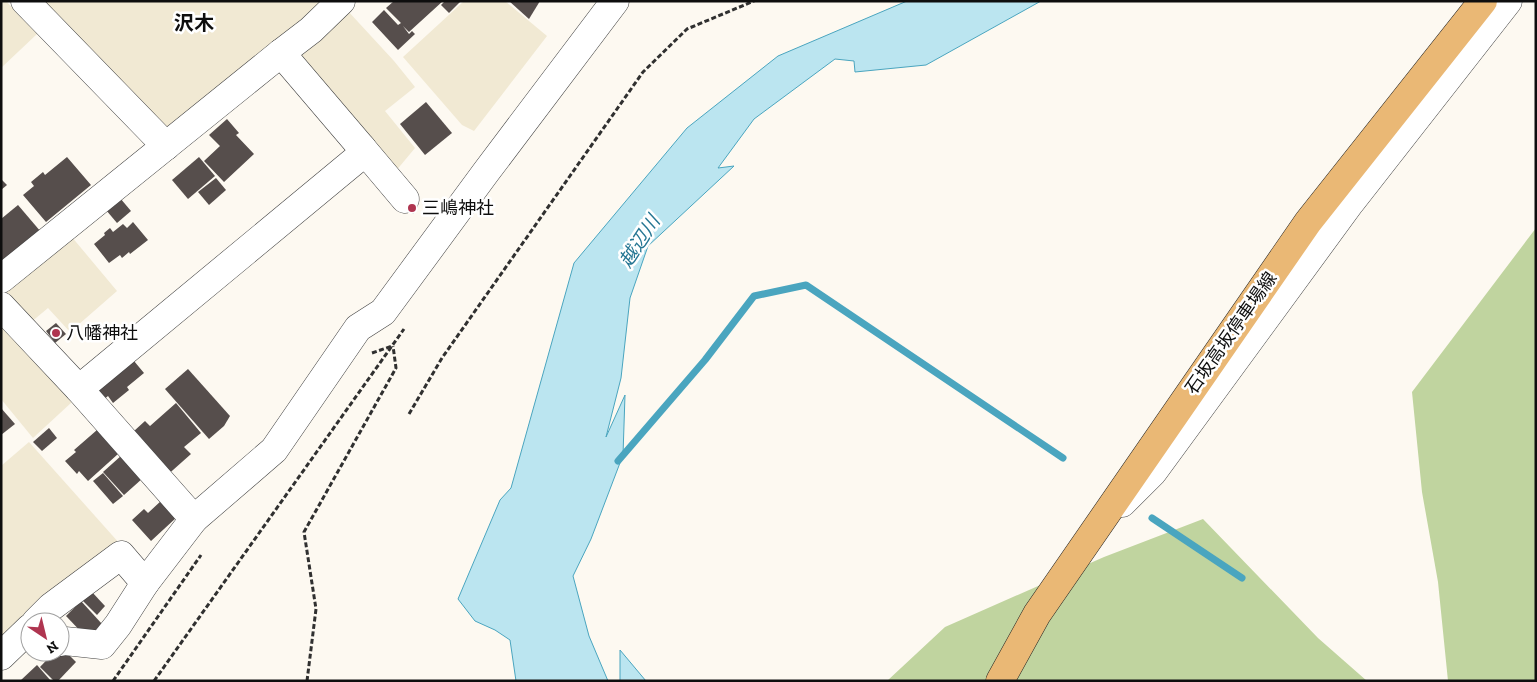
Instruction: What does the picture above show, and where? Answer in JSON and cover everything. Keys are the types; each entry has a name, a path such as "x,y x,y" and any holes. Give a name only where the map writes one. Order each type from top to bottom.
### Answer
{"main road":[{"name":"石坂高坂停車場線","path":"1000,681 1037,614 1308,222 1484,1"}],"street":[{"path":"25,1 166,146"},
{"path":"1,279 311,30 341,1"},
{"path":"70,642 102,645 118,625 145,583 194,519 274,450 358,328 384,312 486,172 615,1"},
{"path":"1097,527 1153,472 1350,203 1508,1"},
{"path":"281,53 404,199"},
{"path":"79,389 358,158 362,148"},
{"path":"1,306 79,389 194,519"},
{"path":"46,612 121,555 145,583"},
{"path":"1,656 20,638"}],"path":[{"path":"409,414 442,358 643,72 687,29 754,1"},
{"path":"154,681 393,345 396,368 304,532 316,609 307,681"}],"shaded area":[{"path":"1,1 6,1 37,34 1,68"},
{"path":"35,1 332,1 166,132"},
{"path":"464,1 505,1 547,36 474,131 462,125 403,57"},
{"path":"347,10 415,87 385,111 415,148 395,172 297,52"},
{"path":"71,236 117,291 70,332 48,308 30,323 7,297 7,288"},
{"path":"1,320 72,402 33,438 1,399"},
{"path":"29,442 120,544 37,612 20,612 20,626 1,641 1,466"}],"green space":[{"path":"1536,228 1536,681 1448,681 1438,582 1422,492 1412,392"},
{"path":"1203,519 1318,638 1367,681 887,681 945,627 1104,557"}],"water":[{"name":"越辺川","path":"907,1 1041,1 926,65 855,72 854,61 835,59 754,119 718,168 734,166 648,246 630,298 621,378 606,437 625,395 623,455 591,539 573,576 589,636 608,681 516,681 510,640 495,630 475,621 458,599 500,500 511,488 574,263 687,128 778,56"},
{"path":"620,650 646,681 620,681"}],"building":[{"path":"394,1 443,1 409,32 403,26 409,34 412,31 415,34 398,50 372,22 384,10 398,25 401,23 386,8"},
{"path":"445,1 461,1 449,13 441,5"},
{"path":"509,1 540,1 529,19"},
{"path":"426,102 452,133 425,155 400,124"},
{"path":"227,119 239,133 236,135 254,154 224,182 204,161 220,146 209,135"},
{"path":"67,157 91,185 46,222 23,195 34,186 31,182 43,172 45,175"},
{"path":"199,157 215,176 188,199 172,180"},
{"path":"216,178 226,190 209,205 198,192"},
{"path":"1,179 7,185 1,190"},
{"path":"120,198 131,211 117,223 106,210"},
{"name":"三嶋神社","path":"411,202 418,207 413,214 406,210"},
{"path":"18,205 41,232 1,265 1,219"},
{"path":"133,222 148,240 130,254 129,252 122,258 120,255 109,263 94,244 110,228 113,232 123,224 127,228"},
{"name":"八幡神社","path":"56,323 66,334 55,343 46,331"},
{"path":"134,361 144,373 127,387 129,390 113,403 108,396 102,401 95,392"},
{"path":"188,369 230,416 224,426 209,439 165,389"},
{"path":"176,403 201,433 184,447 191,454 164,478 134,431 145,421 150,426"},
{"path":"1,408 15,424 1,435"},
{"path":"49,428 57,438 42,451 33,442"},
{"path":"97,430 118,454 88,481 79,471 77,474 65,461 76,452 74,450"},
{"path":"122,455 143,478 124,495 103,472"},
{"path":"103,473 123,496 113,504 93,481"},
{"path":"162,500 177,517 151,541 132,520 144,509 148,513"},
{"path":"91,591 105,606 97,615 82,600"},
{"path":"81,601 102,624 87,638 70,620 70,612"},
{"path":"70,656 76,662 58,681 54,681 40,667 45,662 70,662"},
{"path":"37,665 51,681 20,681"}],"waterway":[{"path":"618,461 705,360 754,296 806,285 1063,458"},
{"path":"1152,518 1242,578"}],"place":[{"name":"三嶋神社","path":"412,208"},
{"name":"八幡神社","path":"56,333"}],"district":[{"name":"沢木","path":"194,23"}]}
